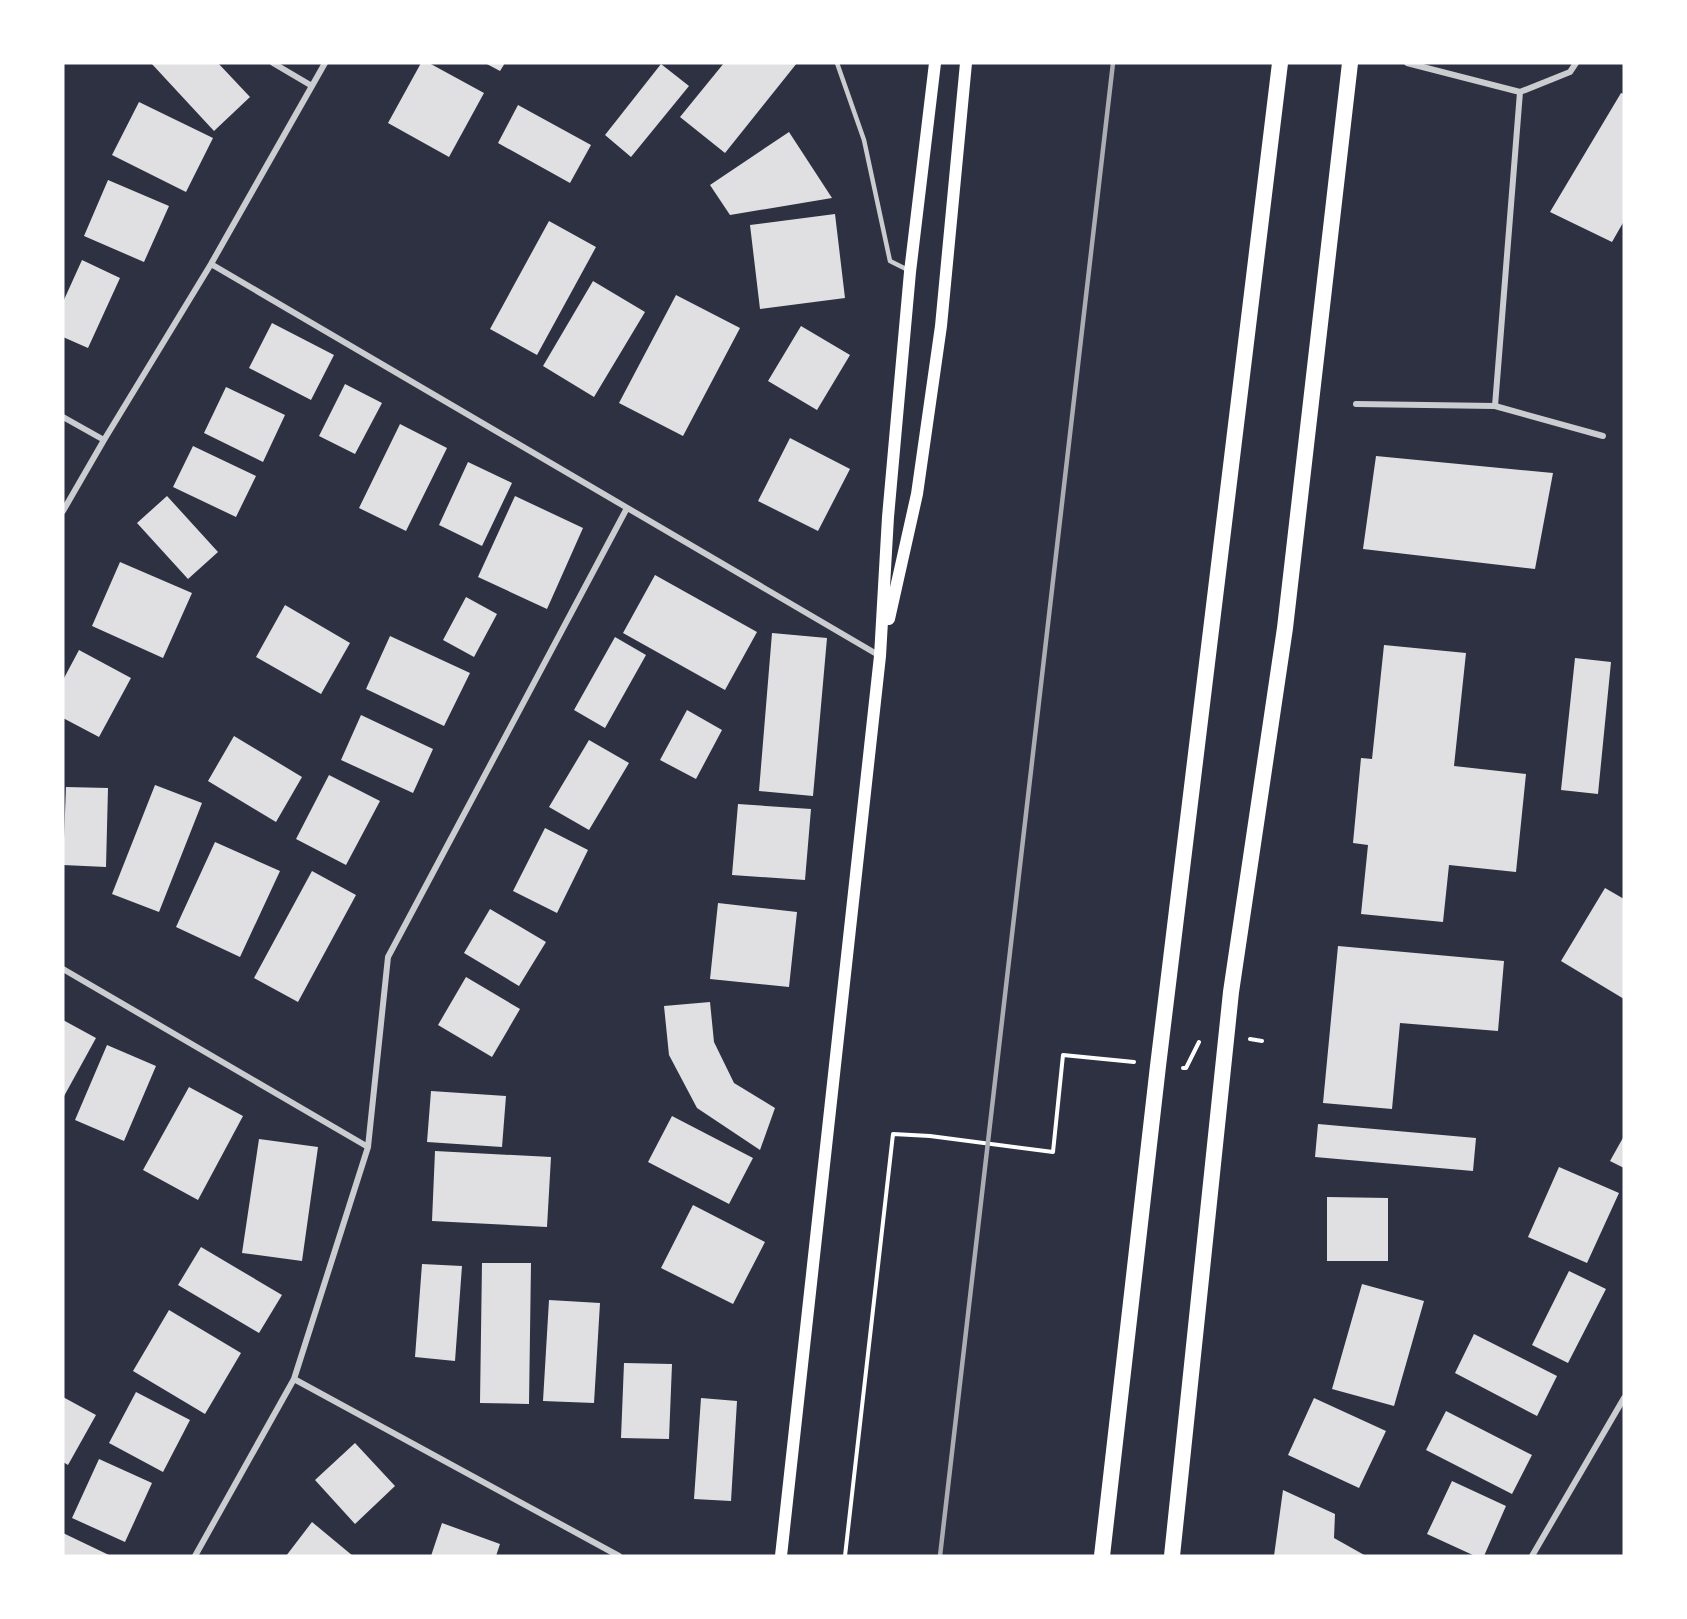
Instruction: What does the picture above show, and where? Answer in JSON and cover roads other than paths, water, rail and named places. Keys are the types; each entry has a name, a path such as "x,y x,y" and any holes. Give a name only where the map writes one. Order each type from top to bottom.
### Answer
{"highway":[{"path":"1102,1556 1158,1066 1280,63"},
{"path":"1172,1556 1231,992 1285,628 1350,63"}],"main road":[{"path":"880,656 918,483 941,326 966,63"},
{"path":"781,1556 880,656 888,517 910,272 934,65"}],"street":[{"path":"273,63 312,86"},
{"path":"63,511 211,264 325,63"},
{"path":"1407,63 1520,92 1570,72 1576,63"},
{"path":"1495,406 1520,92"},
{"path":"211,264 880,656"},
{"path":"1356,404 1495,406 1603,436"},
{"path":"63,417 104,440"},
{"path":"195,1556 294,1379 368,1148 388,957 627,508"},
{"path":"63,969 368,1148"},
{"path":"294,1379 619,1556"},
{"path":"1532,1556 1624,1398"}],"lane":[{"path":"837,63 864,140 890,261 910,272"}],"railway":[{"path":"940,1556 1113,63"}]}
